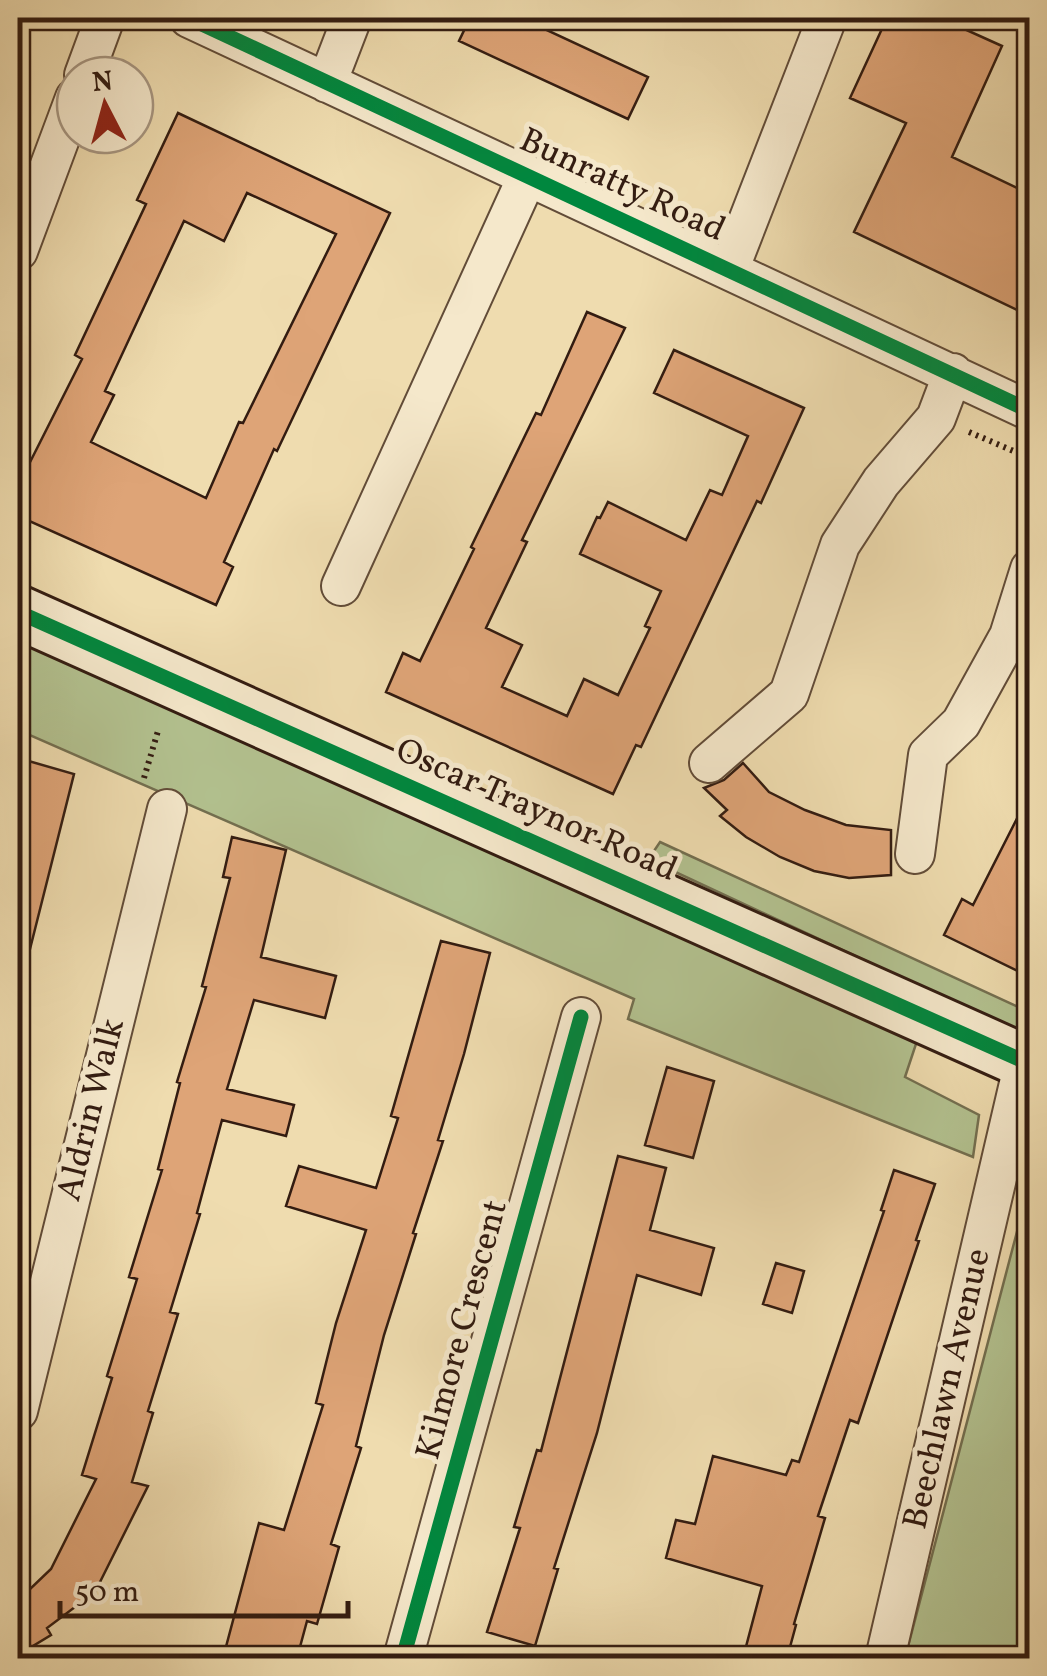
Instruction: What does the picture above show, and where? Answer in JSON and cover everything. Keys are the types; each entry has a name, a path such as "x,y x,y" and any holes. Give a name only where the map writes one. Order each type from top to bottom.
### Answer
{"main road":[{"name":"Oscar Traynor Road","path":"18,612 1027,1063"}],"street":[{"path":"91,55 105,18"},
{"name":"Bunratty Road","path":"189,18 1030,411"},
{"path":"327,83 352,18"},
{"path":"729,270 827,18"},
{"path":"18,251 55,152"},
{"name":"Bunratty Road","path":"341,586 528,174"},
{"path":"709,763 789,694 840,544 881,482 936,418 953,373"},
{"path":"915,854 928,755 961,723 1009,636 1030,568"},
{"name":"Aldrin Walk","path":"18,1411 167,809"},
{"name":"Kilmore Crescent","path":"403,1658 581,1017"},
{"name":"Beechlawn Avenue","path":"885,1658 1027,1063"}],"path":[{"path":"936,418 1030,458"}],"green space":[{"path":"18,640 917,1041 905,1077 979,1115 973,1157 628,1019 634,999 18,730"},
{"path":"660,842 1029,1012 1029,1037 641,856 654,851"},
{"path":"1029,1186 1029,1658 905,1658"}],"building":[{"path":"470,18 521,18 648,77 628,119 459,41"},
{"path":"887,18 940,18 1002,46 952,157 1030,194 1030,316 854,232 906,123 850,98"},
{"path":"178,113 390,213 277,451 274,449 224,562 233,567 216,605 18,516 18,486 82,359 75,355 146,204 137,200","holes":["247,193 336,234 243,423 239,422 206,498 91,442 114,395 105,391 184,221 224,241"]},
{"path":"587,312 625,328 522,540 527,542 486,628 522,645 502,687 567,716 584,679 618,695 650,628 645,626 661,591 580,554 597,517 600,518 608,502 686,540 710,490 722,495 748,436 654,393 674,350 804,408 641,747 636,745 613,794 386,692 403,653 420,661 474,549 471,547 536,413 541,415"},
{"path":"18,758 74,774 28,957 18,956"},
{"path":"743,763 769,792 805,810 846,825 891,830 891,875 849,878 814,871 746,837 720,816 727,810 704,788 724,780"},
{"path":"1030,793 1030,977 944,935 962,899 973,905"},
{"path":"232,837 286,850 261,957 336,976 325,1018 254,1000 227,1089 294,1105 286,1136 222,1120 197,1213 200,1214 170,1312 178,1314 148,1411 153,1413 132,1482 148,1486 95,1592 47,1628 51,1635 18,1655 18,1576 27,1592 51,1569 96,1479 82,1475 112,1378 107,1376 137,1279 129,1277 162,1170 158,1169 180,1083 177,1082 206,987 202,986 230,878 223,877"},
{"path":"441,941 490,953 438,1140 443,1141 384,1335 356,1446 361,1448 331,1544 339,1547 317,1624 307,1621 297,1658 223,1658 259,1523 284,1530 323,1405 316,1403 366,1230 286,1206 299,1166 376,1188 398,1118 391,1116"},
{"path":"667,1067 714,1081 693,1158 645,1145"},
{"path":"618,1156 666,1168 650,1230 714,1248 701,1295 637,1275 597,1433 554,1568 558,1569 535,1646 487,1632 520,1528 514,1527 537,1450 541,1451"},
{"path":"894,1170 935,1184 916,1240 919,1241 858,1423 850,1420 818,1516 825,1518 787,1658 743,1658 762,1586 666,1558 676,1520 695,1524 713,1456 786,1475 792,1460 799,1462 884,1211 881,1210"},
{"path":"776,1263 804,1271 792,1313 763,1304"}],"cycle path":[{"path":"189,18 1030,411"},
{"path":"18,612 1030,1064"},
{"path":"403,1658 581,1017"}]}
